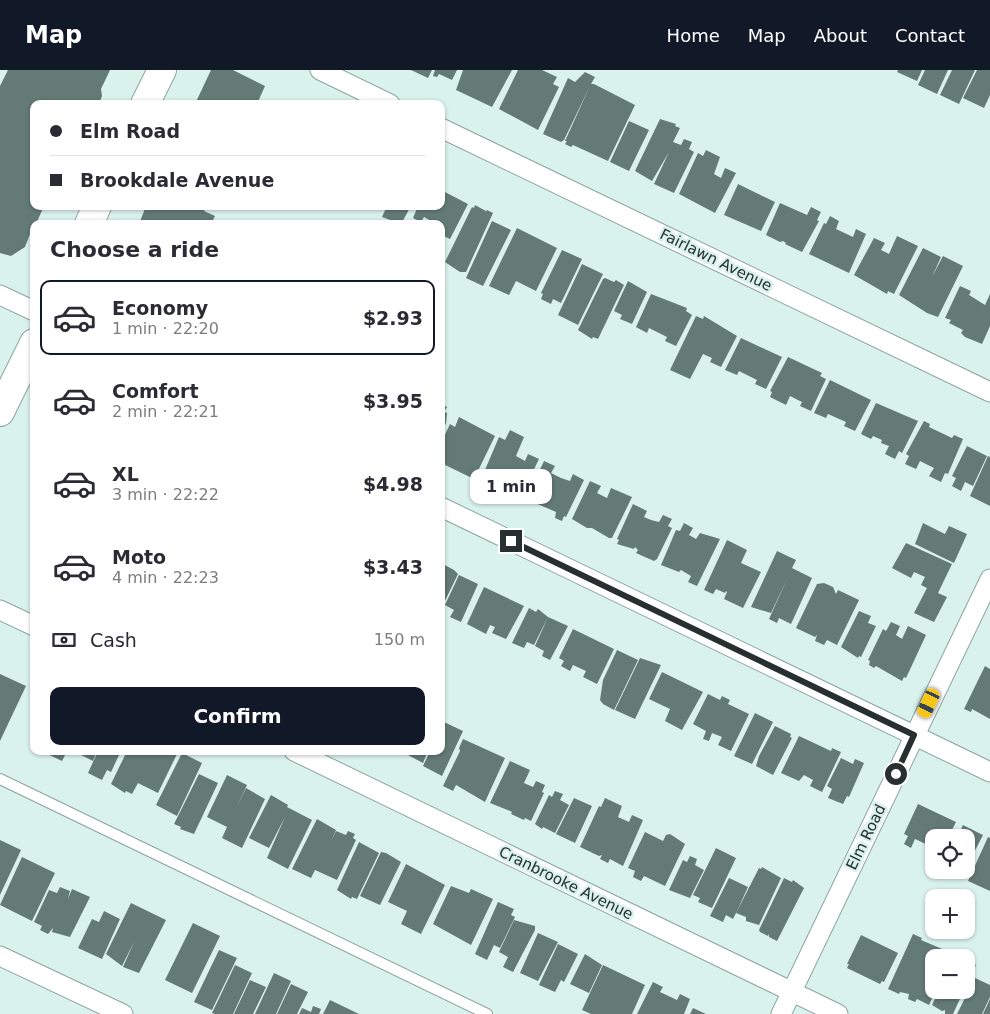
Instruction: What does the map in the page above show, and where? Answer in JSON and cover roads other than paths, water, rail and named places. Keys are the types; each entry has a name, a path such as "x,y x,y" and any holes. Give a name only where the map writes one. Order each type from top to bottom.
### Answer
{"main road":[{"path":"147,100 162,70"},
{"path":"0,412 30,351"}],"street":[{"path":"320,70 382,100"},
{"name":"Fairlawn Avenue","path":"445,130 990,392"},
{"path":"0,295 30,309"},
{"path":"445,509 990,772"},
{"name":"Elm Road","path":"781,1014 990,579"},
{"path":"0,610 30,624"},
{"name":"Cranbrooke Avenue","path":"302,755 838,1014"},
{"path":"0,956 123,1014"}],"lane":[{"path":"0,779 487,1014"}]}
